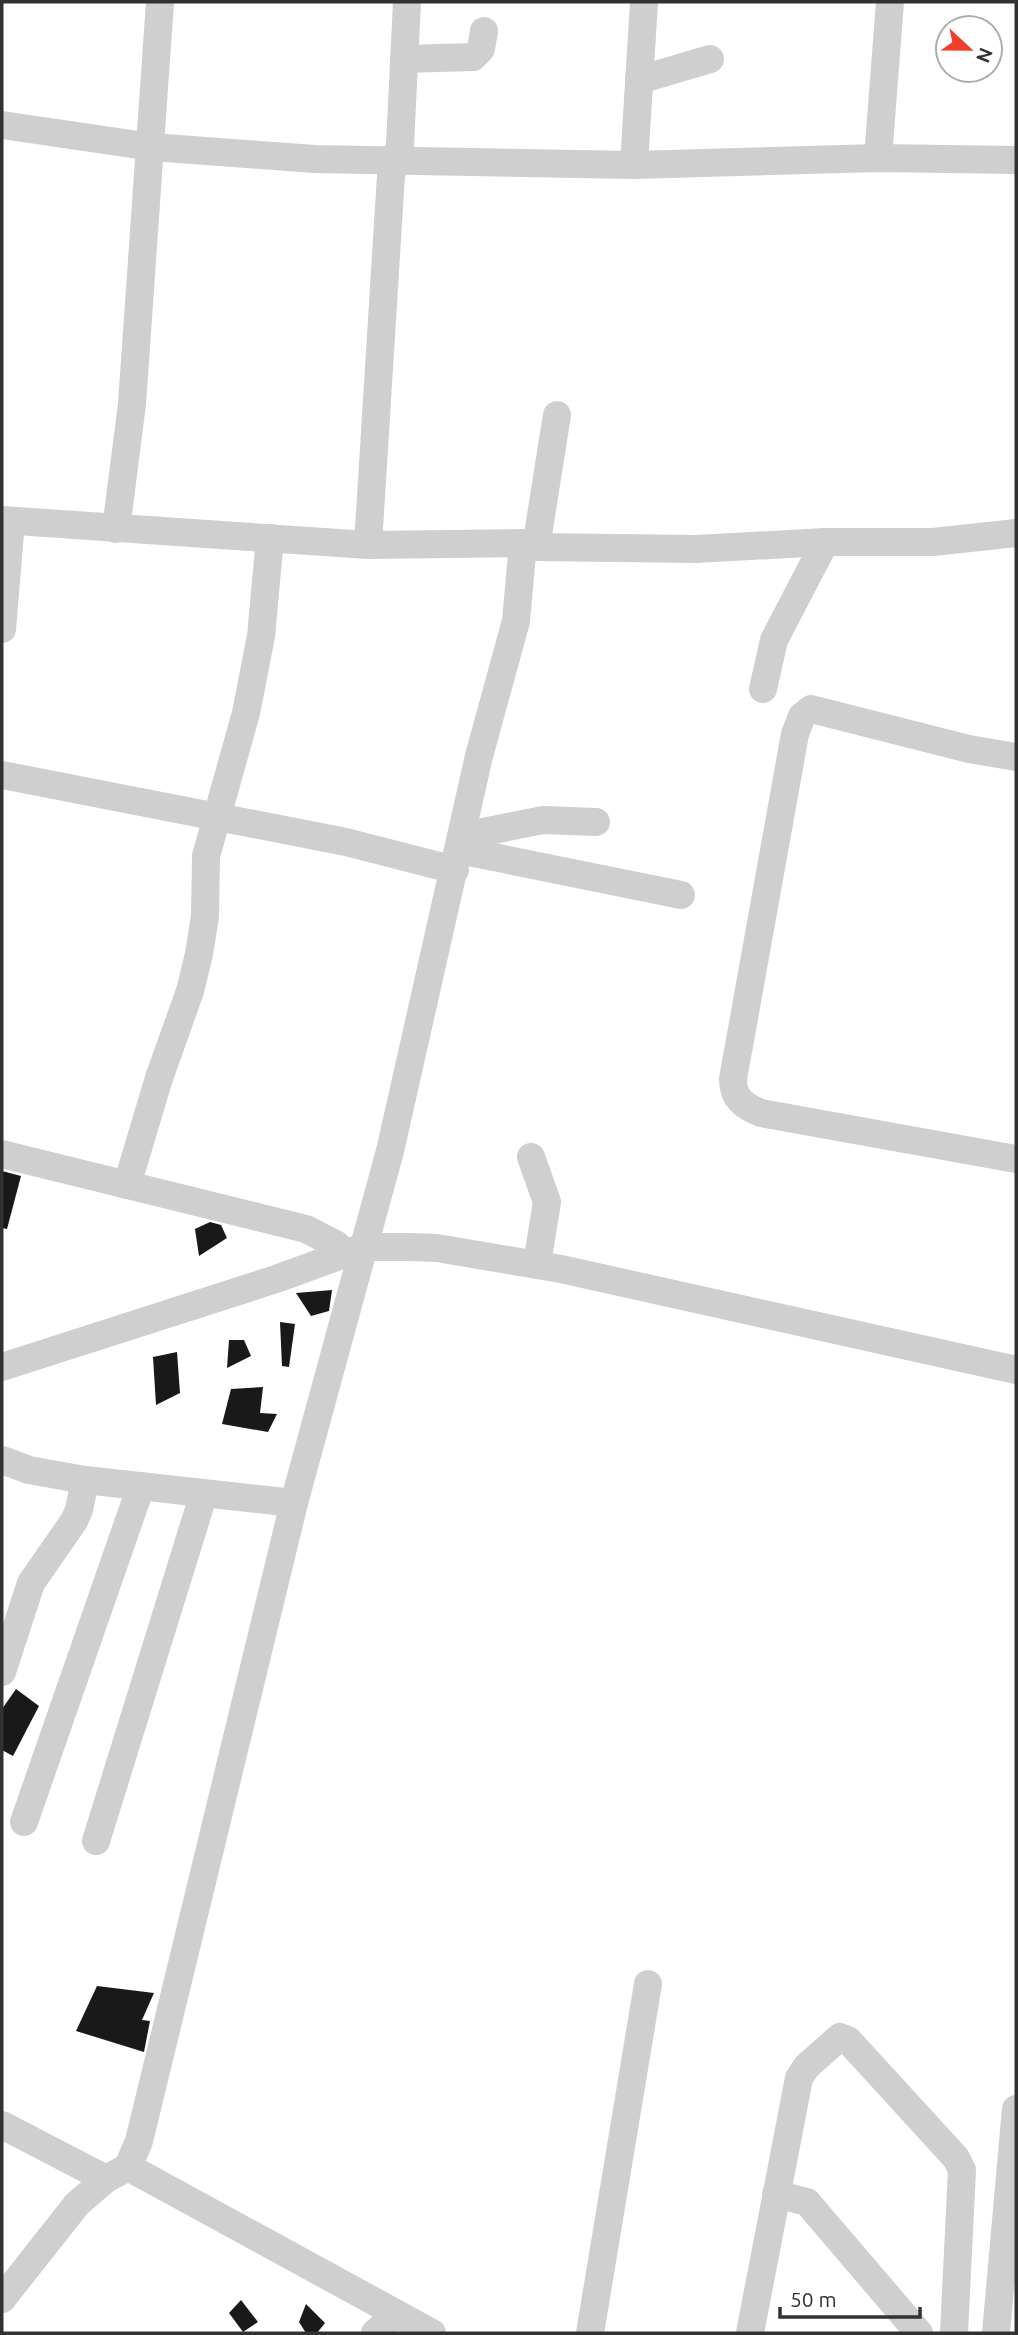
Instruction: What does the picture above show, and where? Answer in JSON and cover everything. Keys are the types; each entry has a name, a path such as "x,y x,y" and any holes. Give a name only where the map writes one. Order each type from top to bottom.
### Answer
{"street":[{"path":"116,529 132,404 160,2"},
{"path":"368,545 391,175 400,145 407,2"},
{"path":"634,165 644,2"},
{"path":"878,158 890,2"},
{"path":"404,58 472,57 481,49 484,31"},
{"path":"639,80 710,60"},
{"path":"2,125 152,147 314,159 634,165 878,158 1016,160"},
{"path":"2,2299 77,2204 117,2173 149,2107 211,1837 354,1251 459,852 483,743 516,621 557,415"},
{"path":"2,629 7,521 368,545 696,549 825,541 933,542 1016,533"},
{"path":"127,1185 159,1078 190,991 205,916 206,856 246,713 261,636 270,538"},
{"path":"763,690 774,640 825,541"},
{"path":"1016,757 969,749 811,709 802,716 795,734 733,1090 739,1101 761,1113 1016,1159"},
{"path":"2,775 370,847 459,852 681,895"},
{"path":"459,852 543,820 596,822"},
{"path":"2,1154 306,1229 354,1251"},
{"path":"531,1157 547,1202 537,1264"},
{"path":"2,1367 276,1279 354,1251 437,1248 537,1264 1016,1370"},
{"path":"2,1460 29,1470 85,1480 294,1503"},
{"path":"2,1672 30,1583 79,1510 85,1480"},
{"path":"24,1822 141,1486"},
{"path":"96,1841 204,1493"},
{"path":"590,2333 648,1984"},
{"path":"750,2333 799,2078 835,2038 845,2038 956,2158 962,2170 954,2333"},
{"path":"996,2333 1016,2109"},
{"path":"2,2126 117,2173 385,2324 432,2333"},
{"path":"776,2194 807,2202 919,2333"}],"building":[{"path":"2,1171 21,1176 7,1229 2,1228"},
{"path":"210,1222 221,1225 227,1238 199,1256 195,1229"},
{"path":"332,1290 329,1311 311,1316 296,1293"},
{"path":"280,1322 295,1324 289,1367 282,1366"},
{"path":"229,1340 244,1340 251,1356 227,1368"},
{"path":"177,1352 180,1393 156,1405 153,1357"},
{"path":"263,1387 260,1413 277,1414 268,1432 222,1424 231,1389"},
{"path":"16,1689 39,1706 13,1756 2,1750 2,1709"},
{"path":"97,1986 154,1993 142,2020 150,2021 144,2052 76,2031"},
{"path":"241,2300 258,2322 243,2332 229,2313"},
{"path":"306,2304 325,2323 317,2333 306,2333 299,2322"}]}
